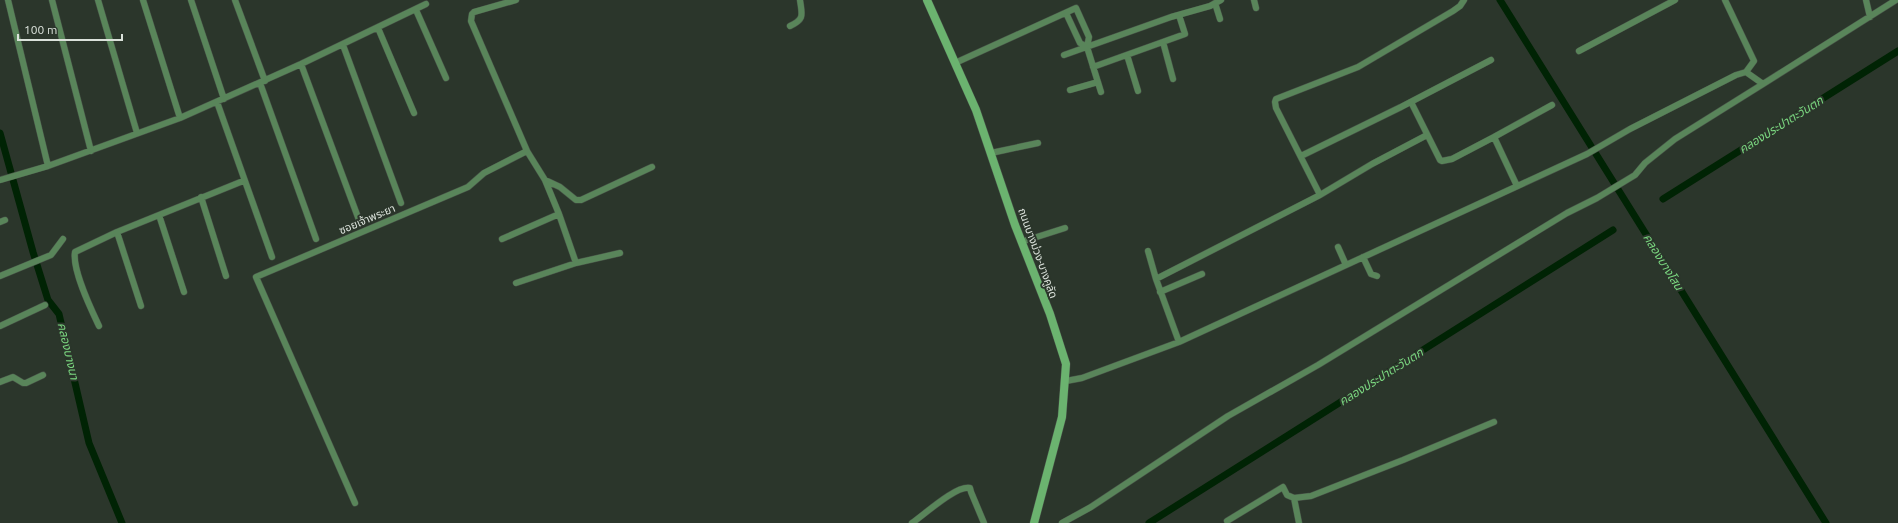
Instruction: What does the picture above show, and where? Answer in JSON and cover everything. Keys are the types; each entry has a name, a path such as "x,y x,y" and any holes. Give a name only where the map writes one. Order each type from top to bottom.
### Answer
{"street":[{"path":"8,0 48,166"},
{"path":"52,0 91,150"},
{"path":"98,0 137,133"},
{"path":"143,0 180,118"},
{"path":"191,0 224,99"},
{"path":"236,0 316,239"},
{"path":"516,0 474,12 472,14 471,21 527,151 545,180 559,214 576,263"},
{"path":"790,26 800,21 802,18 800,0"},
{"name":"ถนนบางม่วง-บางคูลัด","path":"927,0 976,110 1021,242 1066,364 1066,381 1062,417 1034,523"},
{"path":"1254,0 1256,8"},
{"path":"1320,195 1275,105 1278,97 1338,76 1358,67 1454,11 1464,0"},
{"path":"1579,51 1675,0"},
{"path":"1066,381 1082,378 1179,342 1587,154 1736,74 1746,72 1754,61 1738,24 1725,0"},
{"path":"1866,0 1870,17"},
{"path":"1062,523 1091,507 1228,416 1318,365 1566,213 1605,193 1634,175 1645,163 1675,139 1896,0"},
{"path":"1064,55 1218,2 1220,19"},
{"path":"0,180 48,166 180,118 343,45 426,4"},
{"path":"955,64 1076,8 1089,37 1087,47 1101,92"},
{"path":"416,10 446,78"},
{"path":"1066,13 1080,43 1087,47"},
{"path":"1094,67 1185,34 1179,15"},
{"path":"378,28 414,113"},
{"path":"1162,42 1173,79"},
{"path":"343,45 401,203"},
{"path":"1127,55 1138,91"},
{"path":"1301,156 1411,102 1491,60"},
{"path":"301,64 360,220"},
{"path":"1746,72 1763,84"},
{"path":"1070,90 1098,82"},
{"path":"217,102 243,181 272,257"},
{"path":"1411,102 1442,162 1452,159 1494,137 1552,104"},
{"path":"1156,279 1320,195 1358,171 1427,135"},
{"path":"1494,137 1517,186"},
{"path":"991,153 1038,143"},
{"name":"ซอยเจ้าพระยา","path":"355,503 256,277 468,187 484,173 527,151"},
{"path":"545,180 560,187 576,200 581,200 652,167"},
{"path":"98,326 82,288 75,255 79,250 117,232 243,181"},
{"path":"201,197 226,276"},
{"path":"502,239 559,214"},
{"path":"159,215 184,292"},
{"path":"1021,242 1065,228"},
{"path":"117,232 141,306"},
{"path":"0,276 51,255 63,239"},
{"path":"1338,247 1346,265"},
{"path":"1148,251 1160,292 1179,342"},
{"path":"516,283 576,263 620,253"},
{"path":"1363,257 1371,274 1377,276"},
{"path":"1160,292 1202,274"},
{"path":"0,326 45,305"},
{"path":"0,382 13,377 23,383 26,383 43,375"},
{"path":"1227,522 1283,488 1287,495 1294,498 1311,496 1344,484 1494,422"},
{"path":"912,523 951,494 965,487 970,488 984,523"},
{"path":"1294,498 1299,523"}],"waterway":[{"name":"คลองบางโสน","path":"1500,0 1826,523"},
{"name":"คลองประปาตะวันตก","path":"1663,199 1898,51"},
{"name":"คลองบางนา","path":"0,133 48,300 59,314 89,443 122,523"},
{"name":"คลองประปาตะวันตก","path":"1149,523 1613,230"}]}
